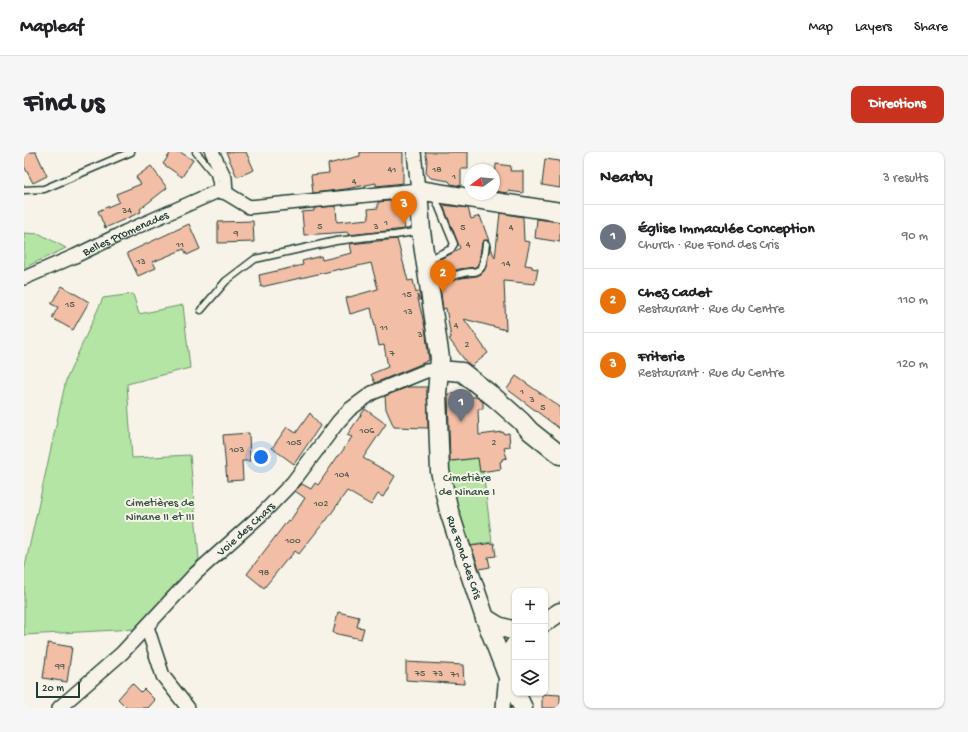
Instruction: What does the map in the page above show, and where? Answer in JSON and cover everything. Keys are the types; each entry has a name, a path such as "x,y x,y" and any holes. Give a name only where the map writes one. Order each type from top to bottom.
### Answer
{"street":[{"path":"212,152 224,178 222,192 248,207 425,191 560,212"},
{"path":"414,152 425,191"},
{"name":"Rue Fond des Cris","path":"425,191 421,231 440,358 437,393 440,471 449,511 485,618 512,684"},
{"name":"Belles Promenades","path":"24,278 125,232 222,192"},
{"path":"440,370 462,372 495,398 530,431 560,455"},
{"name":"Voie des Chars","path":"59,708 122,653 195,574 263,513 293,482 338,422 349,410 372,393 426,371 440,370"},
{"path":"548,620 560,612"},
{"path":"485,618 498,626 512,630"},
{"path":"147,627 163,676 188,708"},
{"path":"503,708 506,672 512,650"},
{"name":"Rue Fond des Cris","path":"518,696 523,708"}],"lane":[{"path":"24,190 44,189 131,152"},
{"path":"196,152 214,174 222,192"},
{"path":"425,191 454,244 451,249 425,260"},
{"path":"201,310 226,281 255,258 336,241 421,231"},
{"path":"428,282 437,282 468,272 477,272 482,268 486,244"}],"green space":[{"path":"24,233 40,234 66,248 24,268"},
{"name":"Cimetières de Ninane II et III","path":"133,294 139,314 183,305 190,368 127,384 132,458 190,455 199,559 135,629 24,635 24,571 66,380 103,298"},
{"name":"Cimetière de Ninane I","path":"478,458 480,472 483,472 492,542 468,546 454,504 447,462"}],"building":[{"path":"24,152 36,152 47,176 33,183 24,166"},
{"path":"171,152 180,152 193,160 182,177 163,164"},
{"path":"226,152 246,152 254,170 237,177"},
{"path":"360,152 403,152 403,183 376,186 376,183 346,189 313,193 311,175 329,173 328,164 360,156"},
{"path":"425,152 468,152 468,164 464,164 464,169 461,169 461,186 451,184 449,181 431,178 426,173 427,160"},
{"path":"545,159 560,161 560,188 542,185"},
{"path":"500,165 511,166 510,171 523,171 523,193 508,191 508,193 500,192"},
{"path":"151,166 167,188 140,209 141,212 105,228 98,211 119,202 116,194 141,184 136,177"},
{"path":"399,200 405,229 348,235 348,232 304,235 302,212 314,211 314,208 336,206 337,222 369,219 368,209 378,208 378,202"},
{"path":"443,205 468,208 471,219 480,216 489,241 485,240 482,242 479,262 476,267 459,269 439,276 436,261 460,248"},
{"path":"500,213 523,217 524,241 530,242 525,265 538,269 535,284 504,281 506,330 464,319 488,353 472,366 467,363 449,339 451,338 446,308 443,309 440,285 461,278 481,274 487,264 490,245 495,258"},
{"path":"537,219 560,222 560,242 535,238"},
{"path":"253,221 254,242 218,243 218,222"},
{"path":"189,224 200,249 187,255 184,249 153,262 156,268 138,276 127,253"},
{"path":"397,239 408,281 413,280 416,293 419,291 421,301 417,295 425,327 429,360 375,383 371,374 388,367 384,345 379,346 371,308 350,314 346,298 378,289 371,263 261,287 259,275 303,265 302,261 321,256 322,260 352,253 350,244"},
{"path":"62,286 89,302 73,330 52,318 58,307 51,304"},
{"path":"516,376 560,407 560,429 507,389"},
{"path":"408,387 427,387 428,428 394,427 386,409 385,396"},
{"path":"467,393 467,397 476,397 483,402 483,409 478,409 479,435 503,432 504,434 509,433 510,447 504,448 507,458 502,459 500,462 501,469 480,472 478,458 450,461 448,394"},
{"path":"365,409 386,424 363,458 395,476 383,497 378,494 371,505 347,491 326,521 299,554 295,551 264,588 247,574 288,520 290,521 305,498 295,491 302,484 311,489 315,483 318,485 352,437 347,435"},
{"path":"310,413 320,426 294,464 272,448 287,427 296,433"},
{"path":"249,433 250,461 242,461 243,480 227,481 223,435"},
{"path":"494,543 496,556 488,557 490,567 479,569 471,546"},
{"path":"338,612 359,617 357,627 364,628 361,639 333,633"},
{"path":"48,643 72,647 67,682 43,678"},
{"path":"406,662 463,665 464,684 406,680"},
{"path":"132,683 141,692 144,689 155,700 148,708 127,708 118,699"},
{"path":"548,694 560,695 560,708 542,708 542,696 548,696"}],"place":[{"name":"Friterie","path":"404,224"},
{"name":"Chez Cadet","path":"443,293"},
{"name":"Église Immaculée Conception","path":"461,422"}]}
